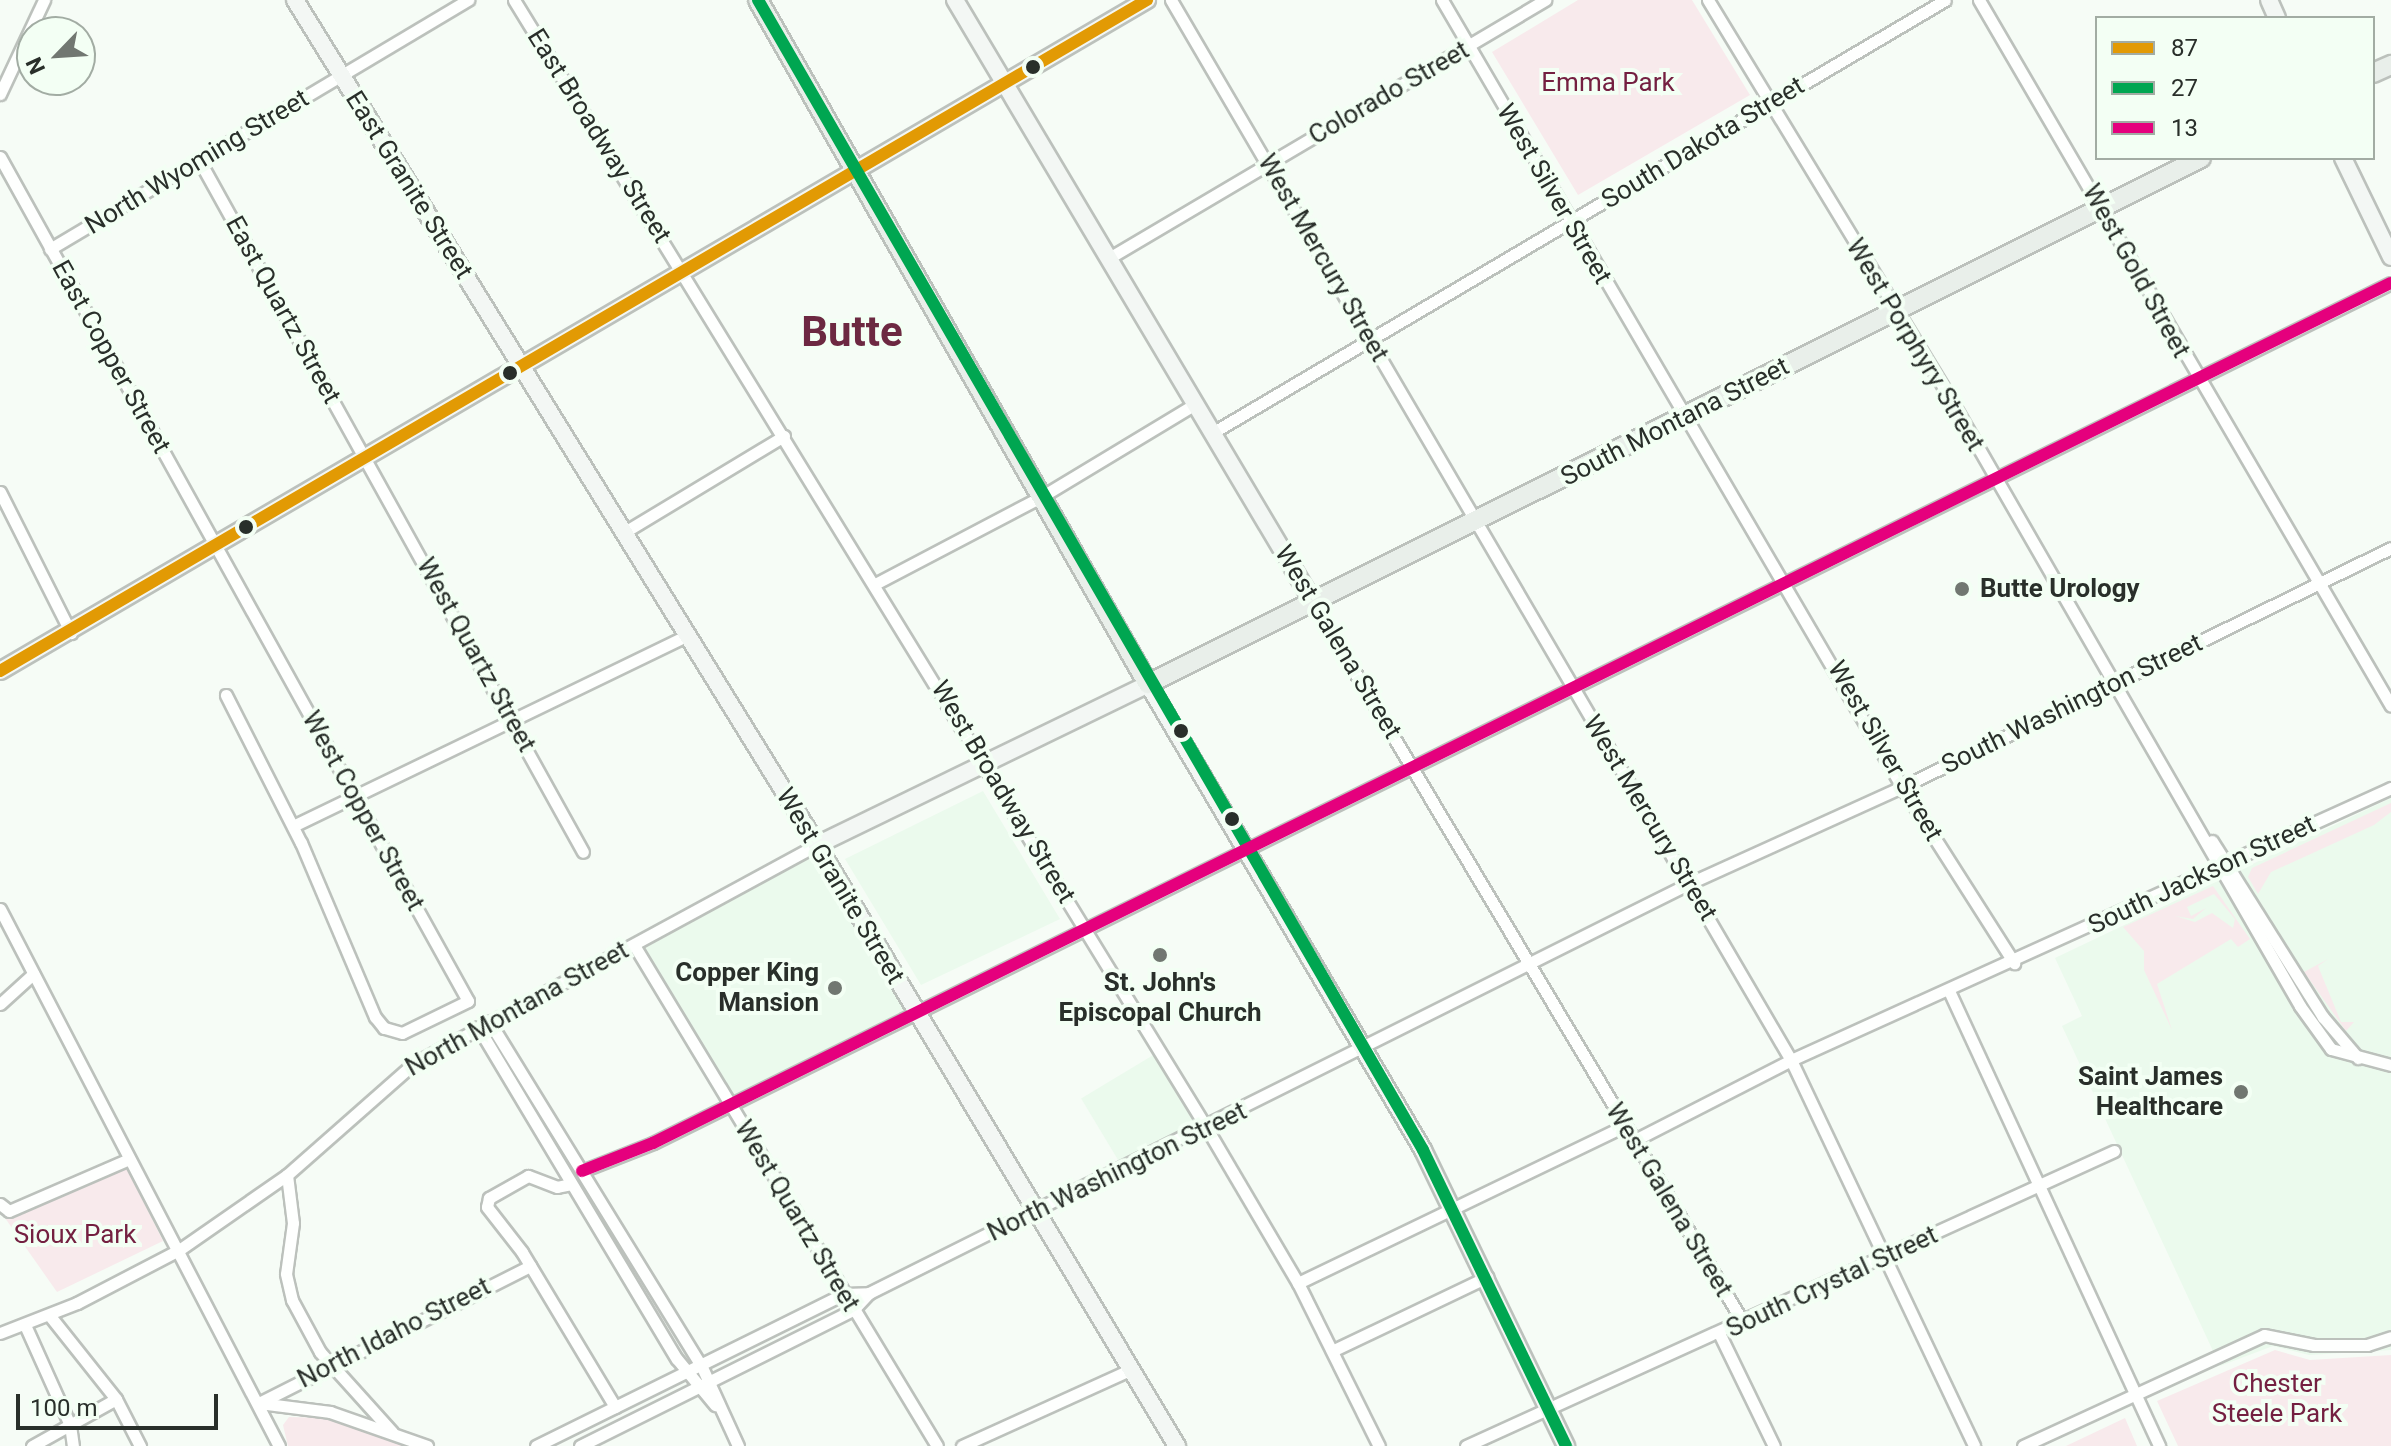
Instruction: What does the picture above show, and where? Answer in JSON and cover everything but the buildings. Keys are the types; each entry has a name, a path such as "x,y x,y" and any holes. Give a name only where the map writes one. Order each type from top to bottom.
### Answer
{"main road":[{"path":"758,0 1148,684"},
{"name":"South Montana Street","path":"1148,684 2197,160"}],"street":[{"path":"0,94 44,0"},
{"name":"East Granite Street","path":"295,0 524,369"},
{"name":"North Wyoming Street","path":"50,249 468,0"},
{"name":"East Broadway Street","path":"514,0 683,272"},
{"name":"West Galena Street","path":"955,0 1744,1324"},
{"path":"0,671 71,633 524,369 683,272 1147,0"},
{"name":"West Mercury Street","path":"1171,0 1791,1060 1974,1446"},
{"name":"West Silver Street","path":"1442,0 1684,418 1787,580 1902,787 2014,963"},
{"name":"Colorado Street","path":"1109,258 1545,0"},
{"name":"West Porphyry Street","path":"1708,0 2206,835 2218,867"},
{"name":"South Dakota Street","path":"1212,433 1945,0"},
{"name":"West Gold Street","path":"1979,0 2103,207 2196,381 2391,706"},
{"name":"East Quartz Street","path":"199,160 366,461"},
{"path":"2344,160 2391,257"},
{"name":"East Copper Street","path":"1,164 218,548"},
{"name":"West Broadway Street","path":"683,272 1206,1127 1298,1283 1334,1350 1379,1446"},
{"path":"582,1171 730,1104 1084,925 1573,688 2391,283"},
{"name":"West Granite Street","path":"524,369 817,845 1177,1446"},
{"path":"875,584 1041,497 1195,404"},
{"path":"623,533 784,436"},
{"name":"West Quartz Street","path":"366,461 516,723 583,852"},
{"path":"0,492 71,633"},
{"name":"West Copper Street","path":"218,548 468,1001 410,1031 392,1032 375,1017 293,826"},
{"name":"South Washington Street","path":"1364,1051 1690,883 1902,787 2391,548"},
{"path":"226,695 293,826 516,723 686,636"},
{"path":"1148,684 1454,1207 1566,1446"},
{"name":"North Montana Street","path":"0,1333 77,1303 179,1250 287,1175 391,1080 483,1024 634,945 654,928 1148,684"},
{"name":"South Jackson Street","path":"2014,963 2391,788"},
{"name":"West Porphyry Street","path":"2206,835 2231,862"},
{"path":"2231,862 2323,1017 2358,1058"},
{"path":"2218,867 2323,1042 2358,1058 2391,1065"},
{"path":"0,909 279,1446"},
{"name":"West Quartz Street","path":"634,945 937,1446"},
{"path":"1633,1141 1791,1060 2014,963"},
{"path":"0,1004 33,974"},
{"path":"1950,993 2159,1446"},
{"path":"483,1024 582,1171 701,1365 710,1382 715,1406 738,1446"},
{"path":"483,1024 571,1184 697,1390 715,1406"},
{"name":"North Washington Street","path":"580,1446 853,1310 869,1293 1364,1051"},
{"path":"1298,1283 1624,1126"},
{"name":"South Crystal Street","path":"1466,1446 1548,1407 1720,1335 2114,1151"},
{"path":"4,1207 129,1159"},
{"path":"287,1175 293,1223 287,1285 330,1364 392,1432"},
{"path":"571,1184 557,1187 528,1176 487,1203 499,1228 530,1266 615,1407"},
{"name":"North Idaho Street","path":"259,1403 330,1364 530,1266"},
{"path":"1334,1350 1487,1277"},
{"name":"North Washington Street","path":"536,1446 844,1294 869,1293"},
{"path":"53,1314 116,1399 140,1446"},
{"path":"25,1325 70,1425 73,1446"},
{"name":"West Galena Street","path":"1720,1335 1774,1446"},
{"path":"2023,1446 2264,1335 2314,1345 2377,1344 2391,1337"},
{"path":"962,1446 1132,1369"},
{"path":"32,1446 116,1399"},
{"path":"259,1403 330,1412 427,1446"}],"shaded area":[{"path":"983,791 1060,919 921,985 845,859"},
{"name":"Saint James Healthcare","path":"2391,798 2391,1350 2309,1355 2273,1346 2220,1366 2062,1026 2082,1016 2055,958"},
{"path":"817,845 913,1011 730,1117 634,950"},
{"path":"1160,1051 1206,1127 1127,1175 1081,1098"}],"green space":[{"name":"Emma Park","path":"1578,0 1692,0 1750,95 1578,195 1492,52"},
{"path":"2391,803 2391,812 2374,825 2271,872 2258,894 2248,877 2252,868"},
{"path":"2213,886 2250,939 2238,947 2231,939 2157,984 2172,1030 2144,970 2144,951 2123,927","holes":["2214,894 2235,919 2233,928 2212,913 2195,922 2175,916 2193,919 2206,908 2191,916 2187,907"]},
{"path":"2328,959 2318,966 2341,1022 2354,1022 2346,1031 2304,972"},
{"name":"Sioux Park","path":"125,1165 163,1241 57,1292 5,1218"},
{"name":"Chester Steele Park","path":"2275,1350 2310,1360 2391,1355 2391,1446 2178,1446 2157,1401"},
{"path":"289,1417 326,1418 415,1446 288,1446 283,1425"},
{"path":"2125,1418 2137,1446 2066,1446"}],"transit line":[{"name":"27","path":"758,0 1423,1150 1566,1446"},
{"name":"87","path":"0,671 1147,0"},
{"name":"13","path":"582,1171 653,1143 2391,283"}],"place":[{"name":"Butte Urology","path":"1962,589"},
{"name":"St. John's Episcopal Church","path":"1160,955"},
{"name":"Copper King Mansion","path":"835,988"},
{"name":"Saint James Healthcare","path":"2241,1092"}],"district":[{"name":"Butte","path":"852,332"}]}
